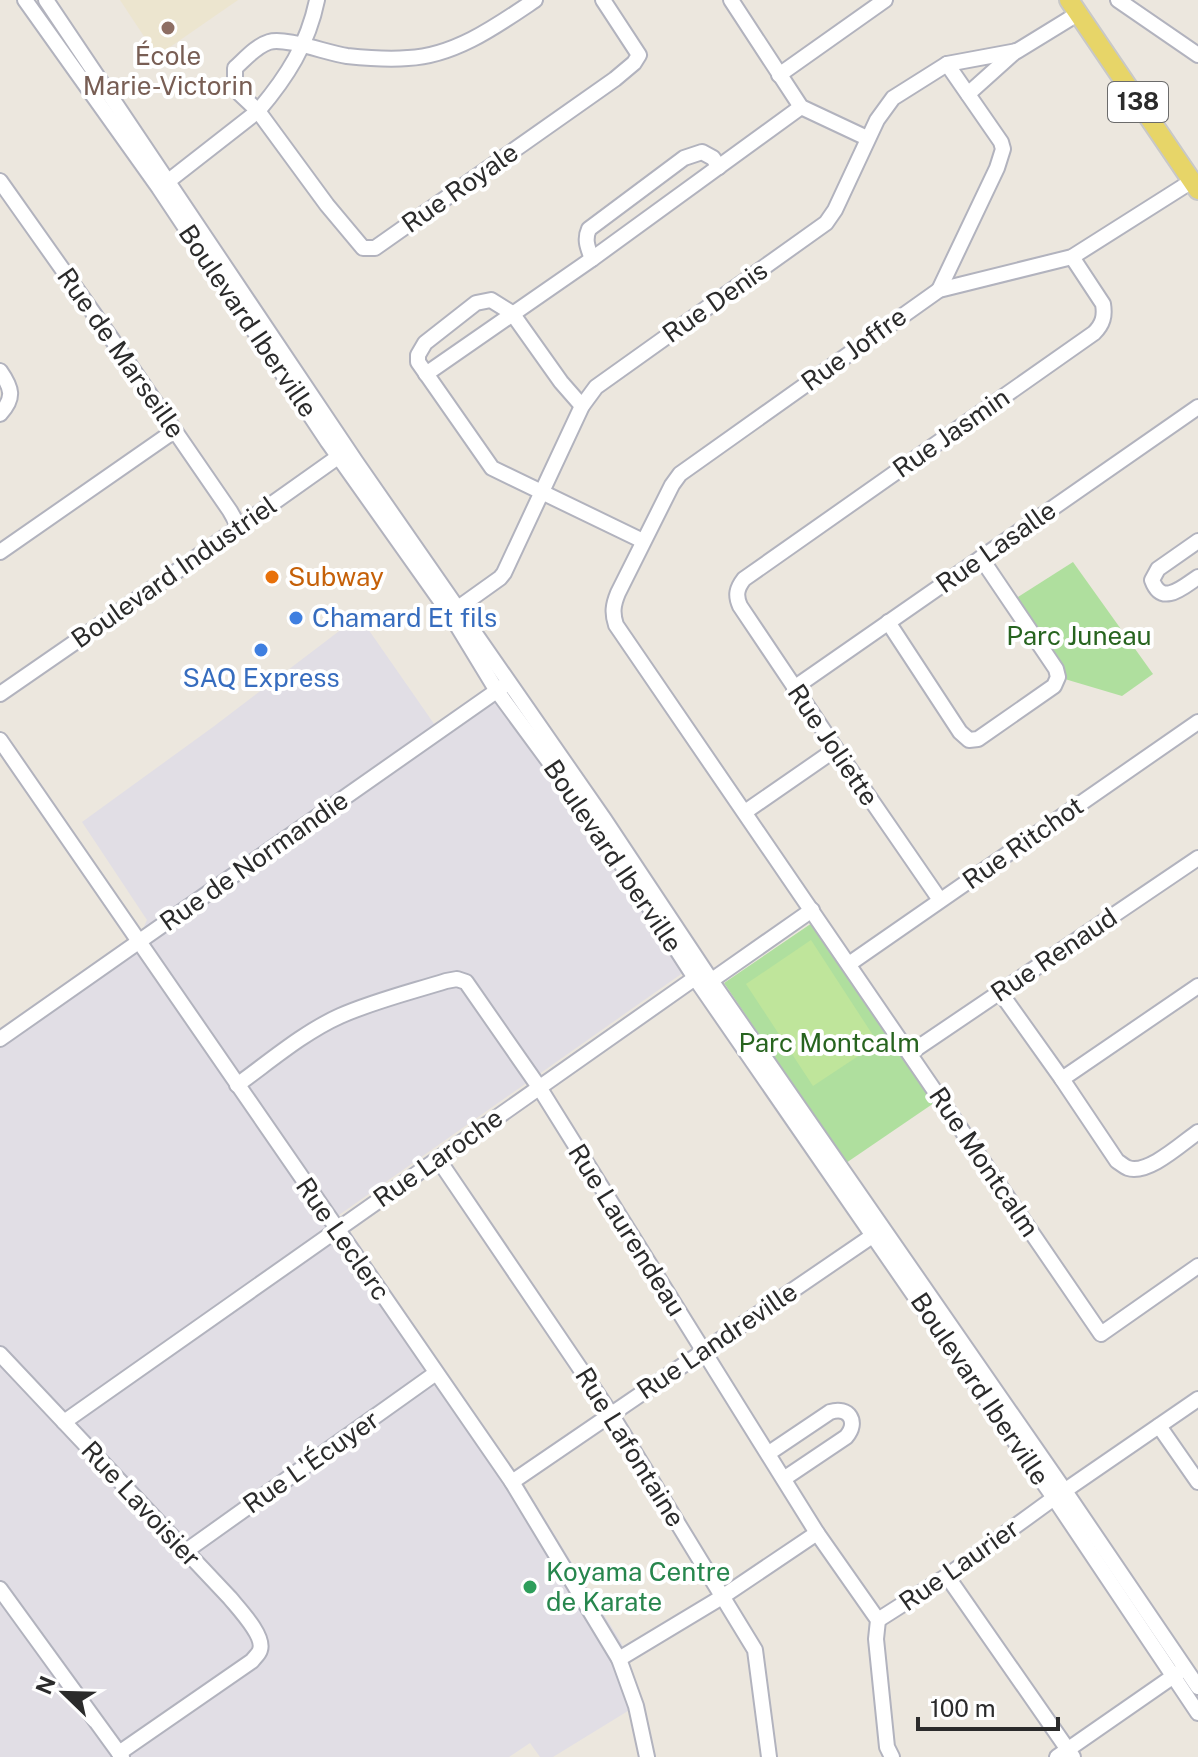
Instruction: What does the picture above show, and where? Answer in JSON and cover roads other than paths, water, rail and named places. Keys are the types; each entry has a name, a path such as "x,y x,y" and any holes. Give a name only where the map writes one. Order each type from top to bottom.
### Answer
{"main road":[{"name":"138","path":"1074,6 1195,186"}],"street":[{"name":"Boulevard Iberville","path":"25,0 164,185"},
{"name":"Boulevard Iberville","path":"46,0 164,185 452,617 604,819 878,1231"},
{"path":"164,185 258,111 284,78 303,46 317,0"},
{"path":"258,111 240,94 235,84 235,68 267,42 279,40 345,55 409,59 447,50 479,35 535,0"},
{"name":"Rue Royale","path":"258,111 327,205 363,248 375,248 634,63 639,55 603,0"},
{"path":"731,0 801,107 867,138"},
{"path":"779,75 885,0"},
{"path":"1118,0 1198,55"},
{"name":"Rue Denis","path":"968,94 1074,6"},
{"name":"Rue Denis","path":"458,608 500,578 582,406 596,387 826,223 835,210 867,138 893,98 947,64 1017,51"},
{"path":"939,290 1003,149 947,64"},
{"path":"426,374 592,259 801,107"},
{"path":"592,259 586,243 589,229 684,158 702,152 713,158 719,167"},
{"name":"Rue de Marseille","path":"0,181 239,527"},
{"name":"Rue Joffre","path":"616,625 614,603 643,541 680,474 939,290 1072,257 1195,186"},
{"name":"Rue Jasmin","path":"738,586 756,570 1094,333 1102,325 1103,304 1072,257"},
{"path":"582,406 512,313 491,300 476,303 421,347 418,355 418,362 492,468 643,541"},
{"path":"0,371 11,393 9,404 0,414"},
{"name":"Rue Lasalle","path":"794,688 1198,407"},
{"path":"0,552 174,431"},
{"name":"Boulevard Iberville","path":"344,453 458,608 503,687 695,978 878,1231 1060,1494 1179,1673 1198,1713"},
{"name":"Boulevard Industriel","path":"0,694 344,453"},
{"path":"1198,541 1158,569 1152,580 1156,589 1171,594 1198,577"},
{"path":"888,622 960,732 969,740 978,739 1054,686 1058,677 1056,669 981,558"},
{"name":"Rue Joliette","path":"738,586 740,606 940,900"},
{"name":"Rue Montcalm","path":"616,625 1101,1334 1198,1266"},
{"name":"Rue de Normandie","path":"0,1039 503,687"},
{"name":"Rue Ritchot","path":"849,964 1198,722"},
{"name":"Rue Leclerc","path":"0,740 512,1482 619,1659 636,1706 647,1757"},
{"path":"745,812 836,749"},
{"name":"Rue Renaud","path":"910,1053 1198,858"},
{"path":"695,978 712,980 812,910"},
{"name":"Rue Laroche","path":"64,1422 695,978"},
{"name":"Rue Laurendeau","path":"237,1085 337,1017 457,979 466,982 539,1087 817,1533 878,1620"},
{"path":"1062,1079 1198,986"},
{"path":"1000,992 1117,1161 1126,1168 1138,1170 1151,1166 1198,1132"},
{"name":"Rue Lafontaine","path":"438,1159 611,1414 755,1650 769,1757"},
{"name":"Rue Landreville","path":"512,1482 878,1231"},
{"name":"Rue Lavoisier","path":"0,1354 186,1551 250,1623 261,1646 252,1661 121,1755"},
{"name":"Rue L'Écuyer","path":"186,1551 436,1373"},
{"name":"Rue Laurier","path":"878,1620 947,1576 1198,1399"},
{"path":"769,1453 830,1412 840,1410 852,1419 852,1429 846,1437 785,1478"},
{"path":"1159,1426 1198,1482"},
{"path":"619,1659 722,1597 817,1533"},
{"path":"947,1576 1066,1754 1179,1673"},
{"path":"0,1589 121,1755"},
{"path":"878,1620 876,1639 887,1747 892,1757"},
{"name":"Boulevard Iberville","path":"1179,1673 1198,1687"}],"place":[{"name":"École Marie-Victorin","path":"168,28"},
{"name":"Subway","path":"272,577"},
{"name":"Chamard Et fils","path":"296,618"},
{"name":"SAQ Express","path":"261,650"},
{"name":"Koyama Centre de Karate","path":"530,1587"}],"park label":[{"name":"Parc Juneau","path":"1079,636"},
{"name":"Parc Montcalm","path":"829,1043"}]}
